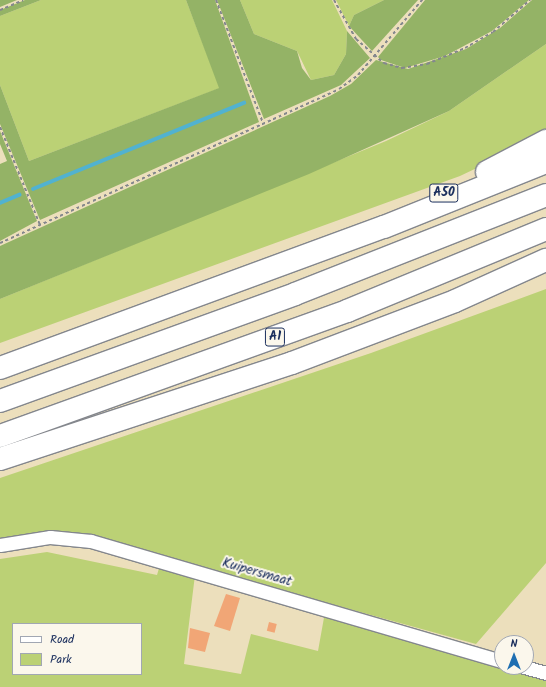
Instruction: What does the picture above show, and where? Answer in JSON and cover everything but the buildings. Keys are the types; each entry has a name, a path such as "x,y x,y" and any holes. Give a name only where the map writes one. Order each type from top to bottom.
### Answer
{"highway":[{"name":"A50","path":"341,242 546,141"},
{"path":"0,368 341,242 546,162"},
{"name":"A1","path":"0,401 295,294 546,195"},
{"name":"A1","path":"0,436 347,311 546,229"},
{"name":"A1","path":"455,301 546,260"},
{"name":"A1","path":"0,458 285,365 455,301 546,272"}],"street":[{"name":"Kuipersmaat","path":"0,545 50,537 92,541 494,659"},
{"path":"534,670 546,673"}],"path":[{"path":"0,10 23,0"},
{"path":"216,0 263,123"},
{"path":"334,0 349,30 375,56 402,68 427,64 477,41 530,0"},
{"path":"0,243 349,83 375,56 422,0"},
{"path":"0,127 40,225"}],"green space":[{"path":"0,0 17,0 0,7"},
{"path":"25,0 41,0 0,16 0,10"},
{"path":"41,0 186,0 220,88 29,161 0,85 0,16"},
{"path":"186,0 215,0 259,122 40,220 0,124 0,85 29,161 219,88"},
{"path":"217,0 240,0 254,34 297,51 302,68 311,80 334,75 346,54 347,31 370,58 341,85 264,119"},
{"path":"240,0 332,0 347,31 346,54 334,75 311,80 297,51 254,34"},
{"path":"336,0 384,0 354,15 349,26"},
{"path":"384,0 418,0 372,51 349,26 354,15"},
{"path":"425,0 529,0 492,31 445,56 405,68 381,60 378,57"},
{"path":"532,0 546,0 546,44 449,111 309,174 0,299 0,246 330,96 351,84 376,60 408,69 466,49 500,28"},
{"path":"546,44 546,131 504,155 460,176 0,343 0,299 386,141 449,111"},
{"path":"0,131 37,221 0,241 0,164 7,161 0,144"},
{"path":"546,289 546,563 476,644 73,533 0,542 0,478 371,353"},
{"path":"47,552 157,575 160,565 195,575 184,664 241,674 251,634 318,651 325,612 494,662 494,675 534,674 546,678 546,687 0,687 0,559"}],"waterway":[{"path":"33,189 244,103"},
{"path":"0,203 19,195"}]}
